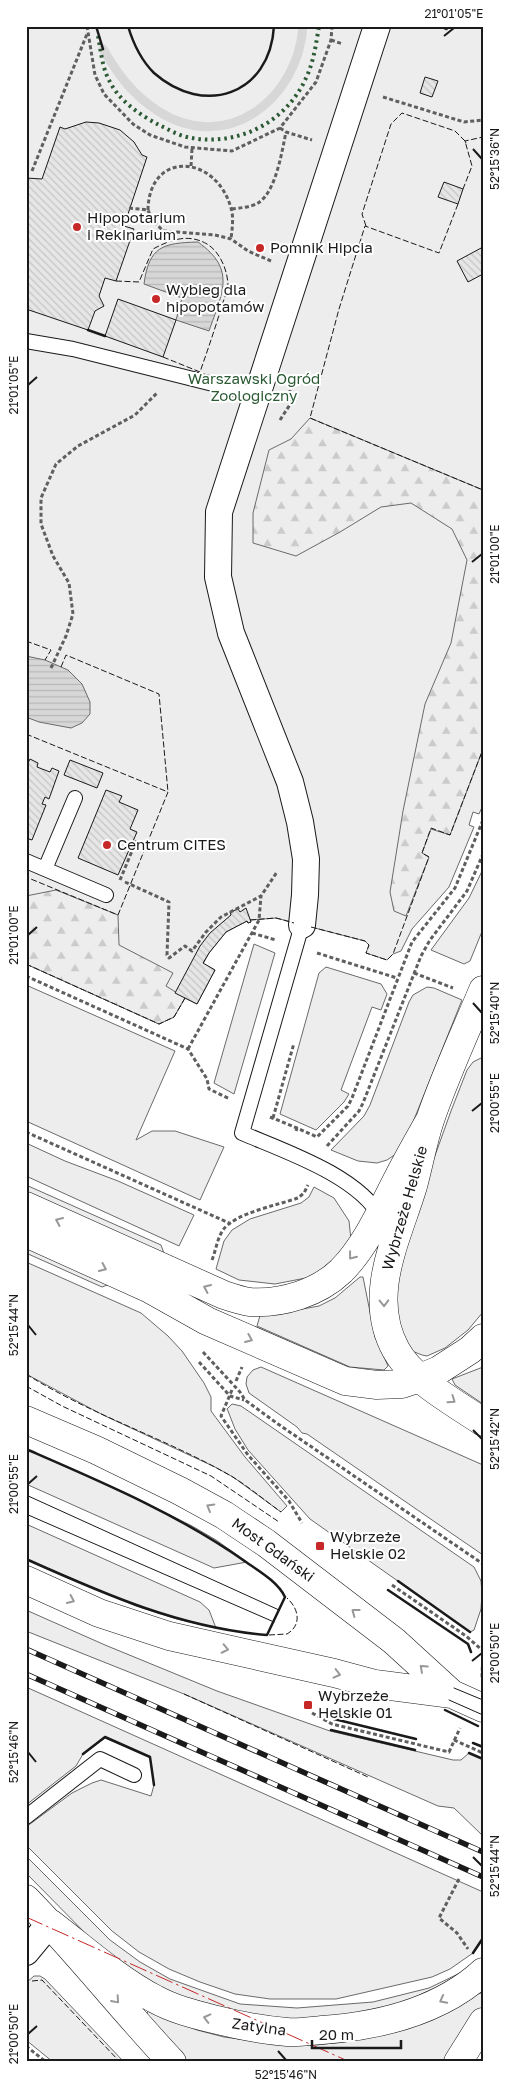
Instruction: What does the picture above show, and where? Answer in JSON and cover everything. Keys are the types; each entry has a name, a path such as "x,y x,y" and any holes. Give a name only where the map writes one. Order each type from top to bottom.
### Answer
{"main road":[{"name":"Wybrzeże Helskie","path":"470,990 454,1060 430,1120 413,1186 389,1255 385,1275 384,1314 388,1332 406,1366 483,1422"},
{"path":"454,1060 476,1043 483,1040"},
{"path":"26,1206 224,1295 249,1302 275,1302 297,1296 320,1286 341,1271 356,1252 379,1215 430,1120"},
{"path":"26,1234 150,1289 208,1321 345,1381 376,1385 402,1384 439,1370 470,1350 483,1338"},
{"path":"26,1412 72,1439"},
{"path":"26,1420 72,1439"},
{"name":"Most Gdański","path":"72,1439 180,1490 241,1526 394,1641 452,1694 472,1716"},
{"name":"Most Gdański","path":"26,1580 99,1613 169,1636 376,1684 452,1694"},
{"name":"Zatylna","path":"26,1898 172,2062"},
{"name":"Zatylna","path":"50,1923 127,1982 157,2000 190,2013 223,2022 290,2032 348,2028 386,2021 423,2010 458,1991 478,1964"},
{"path":"458,2062 483,2022"}],"street":[{"path":"299,936 305,896 306,859 300,822 290,782 231,633 218,577 219,512 377,26"},
{"path":"26,1952 50,1923"}],"lane":[{"path":"26,341 73,349 257,395"},
{"path":"45,869 75,798"},
{"path":"26,861 106,895"},
{"path":"299,936 242,1133 338,1177 362,1196 379,1215 387,1234 389,1255"},
{"path":"26,1817 100,1759 134,1775"}],"path":[{"path":"87,26 95,75 104,94 133,124 150,135 192,149 232,151 280,128 316,82 332,40 332,26"},
{"path":"32,171 87,33"},
{"path":"356,89 464,122 483,120"},
{"path":"232,209 258,203 270,190 279,170 286,132"},
{"path":"191,166 192,149"},
{"path":"231,240 232,209 214,177 203,170 191,166 172,168 157,180 148,197 148,210 151,218 163,232 215,235 231,240 272,261 298,270"},
{"path":"129,208 148,210"},
{"path":"51,668 66,636 73,614 69,583 53,556 41,524 40,498 56,464 78,446 135,415 161,390 173,374"},
{"path":"277,423 283,418 291,402 290,386"},
{"path":"26,976 188,1049 207,1079 209,1089 317,1137 348,1106 412,942 458,883 483,820"},
{"path":"120,880 137,839"},
{"path":"325,1148 359,1111 420,956 467,891 483,854"},
{"path":"129,884 169,902 167,955 169,958 185,946 192,951 206,932 221,917 261,896 259,920 188,1049"},
{"path":"252,933 299,936 398,978"},
{"path":"414,973 470,990"},
{"path":"294,1135 297,1128"},
{"path":"26,1132 229,1223"},
{"path":"209,1266 218,1238 229,1223 241,1217 298,1198 304,1193 308,1185"},
{"path":"199,1348 240,1392 245,1400"},
{"path":"198,1362 230,1396 245,1400 481,1563"},
{"path":"232,1390 221,1416 248,1455 289,1502 302,1523"},
{"path":"392,1585 482,1649 483,1682"},
{"path":"312,1714 332,1724 449,1752 454,1740 472,1716"},
{"path":"454,1740 483,1753"},
{"path":"459,1879 439,1918 457,1933 478,1964"},
{"path":"26,2046 46,2062"}],"shaded area":[{"name":"Warszawski Ogród Zoologiczny","path":"26,26 483,26 483,805 479,814 473,812 469,825 474,827 449,887 412,929 401,951 393,954 387,960 366,953 369,945 365,941 276,918 250,920 251,922 248,923 247,921 226,932 209,953 203,964 215,970 197,1004 185,998 174,1017 159,1024 26,964"},
{"path":"198,242 218,262 222,272 222,294 209,331 176,320 182,298 144,284 150,262 154,254 160,249 176,244"},
{"path":"26,656 45,660 68,670 82,684 90,702 90,714 82,723 71,728 39,722 26,717"},
{"path":"483,869 483,929 470,961 464,964 431,950 469,898"},
{"path":"254,944 275,953 234,1094 214,1083"},
{"path":"326,967 381,984 387,994 381,1010 372,1007 341,1090 349,1094 344,1102 316,1130 280,1114 319,973"},
{"path":"26,985 175,1051 136,1140 152,1131 175,1131 224,1147 200,1200 26,1121"},
{"path":"427,987 462,1000 405,1142 396,1154 387,1160 377,1163 358,1161 331,1150 364,1116 370,1105 409,1002 413,995"},
{"path":"483,1057 483,1312 468,1330 445,1348 427,1356 412,1351 400,1329 394,1289 423,1189 451,1111 467,1070 473,1062"},
{"path":"26,1143 194,1215 179,1246 26,1176"},
{"path":"26,1185 161,1245 166,1259 26,1197"},
{"path":"314,1187 334,1198 349,1221 351,1240 342,1255 311,1277 275,1284 239,1280 216,1269 224,1241 232,1230 250,1219 301,1203 309,1197"},
{"path":"26,1242 115,1282 102,1287 26,1253"},
{"path":"26,1262 141,1313 168,1336 182,1351 204,1383 211,1397 211,1411 245,1457 287,1506 281,1512 233,1477 215,1467 103,1415 26,1374"},
{"path":"360,1277 363,1277 375,1337 388,1366 384,1370 350,1367 257,1326 261,1312 280,1313 319,1306 335,1298"},
{"path":"261,1367 483,1465 483,1555 307,1434 302,1433 297,1427 249,1393 246,1384 247,1377 253,1370"},
{"path":"483,1367 483,1404 455,1385 452,1379"},
{"path":"232,1404 241,1406 474,1567 481,1581 482,1593 481,1609 474,1630 470,1632 310,1519 248,1450 235,1429 227,1409"},
{"path":"26,1449 128,1494 192,1526 247,1562 214,1568 26,1484"},
{"path":"26,1524 200,1602 209,1610 216,1628 177,1619 136,1606 26,1559"},
{"path":"26,1610 217,1691 330,1731 453,1760 461,1760 469,1753 483,1759 483,1836 454,1808 438,1806 184,1694 26,1631"},
{"path":"26,1687 483,1892 483,1938 473,1953 450,1969 432,1977 336,1999 270,1999 235,1994 169,1969 139,1952 112,1931 26,1845 26,1827 72,1793 92,1783 101,1780 151,1796 154,1785 150,1757 105,1738 83,1754 76,1766 26,1805"},
{"path":"26,1856 110,1940 140,1962 170,1979 240,2004 297,2008 373,2002 429,1988 460,1973 441,1985 398,2005 330,2019 267,2020 181,1996 154,1985 96,1944 26,1873"},
{"path":"34,1976 40,1976 45,1979 124,2062 53,2062 26,2040 26,1983"},
{"path":"480,1993 483,1994 483,2007 446,2062 184,2062 146,2016 148,2011 197,2030 224,2037 283,2045 317,2045 350,2041 409,2028"}],"green space":[{"path":"310,418 483,490 483,749 450,835 431,829 422,853 429,857 406,916 394,911 390,892 403,811 425,704 451,643 467,560 452,529 411,503 381,507 296,556 253,543 253,513 269,450 291,439"},
{"path":"56,890 118,915 119,945 173,973 166,986 185,998 174,1017 159,1024 26,964 26,896"}],"building":[{"path":"437,26 448,26 447,30"},
{"path":"425,77 438,81 432,97 420,93"},
{"name":"Hipopotarium i Rekinarium","path":"86,122 99,123 120,130 134,142 142,155 147,157 124,226 134,229 116,281 105,278 99,296 104,306 95,311 88,330 26,309 26,178 42,179 60,127 65,129"},
{"path":"444,182 463,189 458,204 438,197"},
{"path":"483,247 483,274 468,282 457,261"},
{"path":"118,299 176,320 163,357 105,336"},
{"path":"30,759 38,763 37,767 50,772 52,768 59,771 49,799 45,797 42,804 46,805 32,840 26,838 26,762 28,763"},
{"path":"70,760 103,773 97,788 64,775"},
{"name":"Centrum CITES","path":"106,790 122,796 119,802 138,810 130,829 137,832 118,875 78,858"},
{"path":"246,908 251,922 248,923 247,921 226,932 203,963 215,970 197,1004 175,993 200,946 210,933 231,915 230,912 238,909 240,912"}],"waterway":[{"path":"103,49 127,84 149,105 184,123 209,127 232,123 254,113 273,97 288,77 298,53 303,26"}],"tram line":[{"path":"26,1495 279,1610"},
{"path":"26,1514 274,1622"},
{"path":"454,1688 483,1700"},
{"path":"449,1700 483,1715"}],"railway":[{"path":"26,1649 483,1852"},
{"path":"26,1674 483,1877"}],"hedge":[{"path":"98,36 105,70 113,87 137,112 180,135 205,139 223,139 241,135 257,128 286,108 297,94 309,72 319,26"}],"fence":[{"path":"366,226 362,214 391,124 402,113 455,131 465,141 472,166 463,189"},
{"path":"466,143 465,141 483,137"},
{"path":"458,204 439,253 365,226 339,309 310,418 483,490"},
{"path":"116,281 139,282 153,249 179,239 186,238 200,241 212,247 219,256 226,273 228,289 200,372 163,357"},
{"path":"26,641 51,650 45,660"},
{"path":"61,667 66,655 159,694 168,792"},
{"path":"26,734 168,792 118,915 26,877"},
{"path":"311,927 365,941 369,945 366,953 387,960 393,954 429,857 422,853 431,828 450,835 483,749"},
{"path":"250,920 276,918 294,923"},
{"path":"26,964 159,1024 174,1017 185,998"},
{"path":"26,1374 76,1402 206,1462 237,1480 281,1512"},
{"path":"26,1386 62,1406 211,1476 279,1522"},
{"path":"269,1635 287,1634 297,1622 294,1607 287,1598"},
{"path":"184,1694 368,1777"},
{"path":"32,1981 42,1980 120,2062"}],"wall":[{"path":"96,26 103,49"},
{"path":"128,26 138,51 154,73 173,86 193,94 213,96 231,92 247,83 261,69 270,50 274,26"},
{"path":"88,330 105,336"},
{"path":"26,1449 139,1500 194,1529 262,1573 278,1586 285,1597 267,1635 235,1631 204,1625 144,1608 84,1585 26,1559"},
{"path":"398,1581 470,1632"},
{"path":"388,1590 468,1644 471,1652"},
{"path":"445,1710 478,1726"},
{"path":"334,1719 416,1739"},
{"path":"331,1730 415,1750"},
{"path":"83,1754 105,1737 150,1757 154,1785"},
{"path":"473,1743 483,1747"},
{"path":"469,1753 483,1759"},
{"path":"473,1953 483,1938"}],"power":[{"path":"26,1917 350,2062"}],"place":[{"name":"Hipopotarium i Rekinarium","path":"77,227"},
{"name":"Pomnik Hipcia","path":"260,248"},
{"name":"Wybieg dla hipopotamów","path":"156,299"},
{"name":"Centrum CITES","path":"107,845"},
{"name":"Wybrzeże Helskie 02","path":"320,1546"},
{"name":"Wybrzeże Helskie 01","path":"308,1705"}]}
